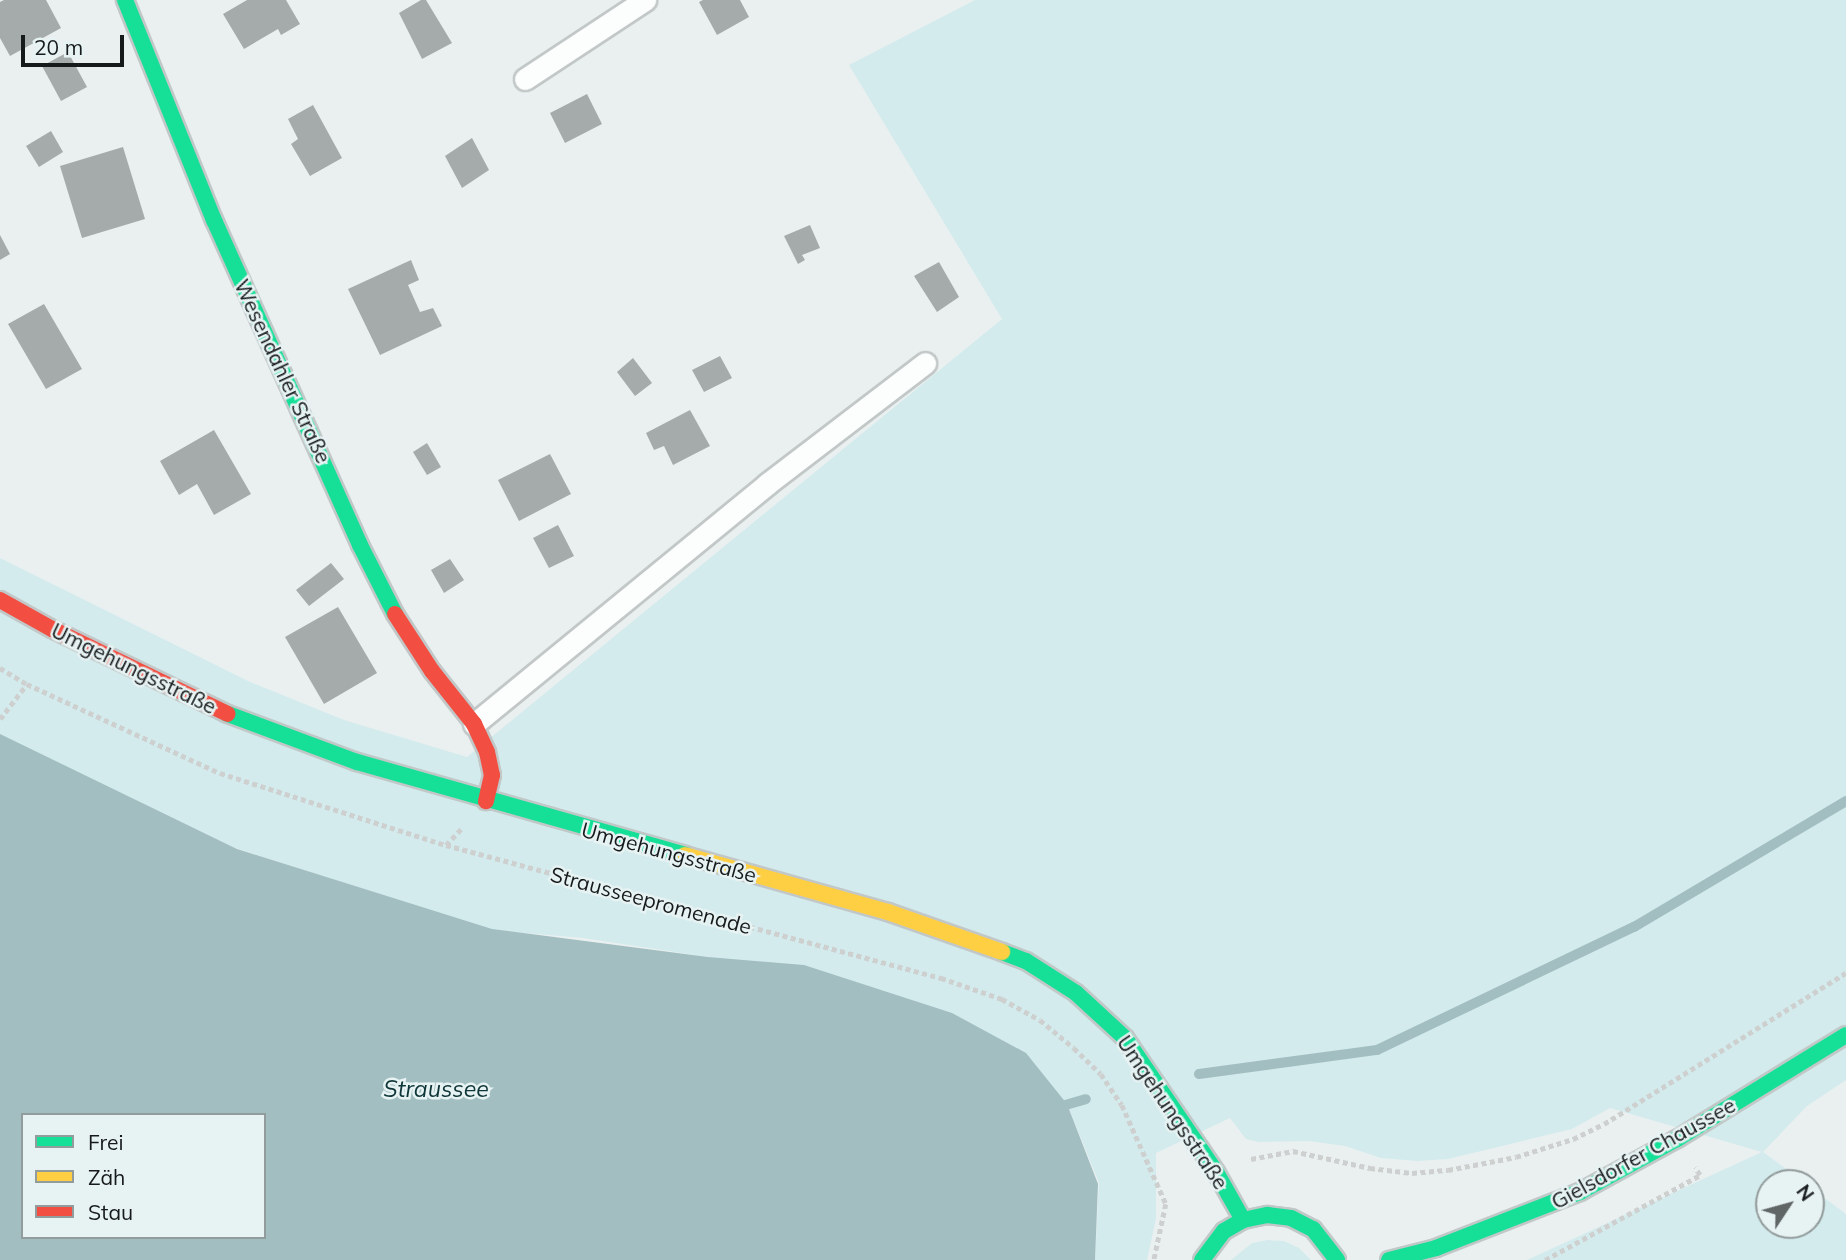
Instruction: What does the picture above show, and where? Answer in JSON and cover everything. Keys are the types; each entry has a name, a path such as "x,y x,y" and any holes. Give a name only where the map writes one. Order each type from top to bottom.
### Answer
{"main road":[{"name":"Wesendahler Straße","path":"125,0 214,220 360,545 395,614 432,671 474,724 487,752 492,775 486,801"},
{"name":"Umgehungsstraße","path":"0,600 51,629 233,716 356,762 486,801 888,912 1026,961 1076,993 1125,1038 1216,1172 1243,1220"},
{"name":"Gielsdorfer Chaussee","path":"1389,1260 1472,1235 1580,1192 1677,1139 1846,1035"},
{"path":"1202,1260 1209,1247 1224,1231 1243,1220 1267,1215 1291,1218 1313,1229 1330,1247 1337,1260"}],"lane":[{"path":"525,79 645,0"},
{"path":"474,724 767,484 925,363"}],"path":[{"name":"Strausseepromenade","path":"0,668 27,684 234,777 446,845 942,978 1002,999 1040,1020 1073,1048 1101,1074 1122,1105 1166,1204 1154,1260"},
{"path":"0,719 27,684"},
{"path":"1252,1161 1261,1155 1293,1151 1370,1168 1412,1173 1448,1170 1517,1157 1573,1139 1604,1124 1846,973"}],"shaded area":[{"path":"975,0 1846,0 1846,1080 1807,1106 1763,1152 1786,1169 1755,1169 1755,1239 1825,1239 1825,1198 1846,1214 1846,1260 1527,1260 1762,1152 1610,1108 1572,1129 1448,1159 1417,1161 1381,1158 1345,1146 1309,1141 1259,1142 1246,1139 1230,1118 1156,1153 1156,1218 1147,1260 1095,1260 1099,1183 1067,1104 708,957 583,938 492,930 235,848 0,735 0,558 250,682 344,720 467,757 1002,319 849,65"},
{"path":"1284,1241 1299,1248 1311,1260 1231,1260 1252,1243"}],"water":[{"name":"Straussee","path":"0,734 237,849 492,929 708,957 804,965 952,1013 1026,1053 1067,1104 1098,1184 1095,1260 0,1260"}],"building":[{"path":"46,0 61,28 10,56 0,38 0,2"},
{"path":"247,0 286,0 300,24 281,35 278,29 244,49 223,14"},
{"path":"421,0 426,0 452,43 422,59 399,13"},
{"path":"740,0 749,17 717,35 699,2"},
{"path":"68,52 87,87 61,101 42,66"},
{"path":"587,94 602,124 565,143 550,113"},
{"path":"313,105 342,158 310,176 291,144 298,139 288,119"},
{"path":"51,131 63,152 39,167 26,146"},
{"path":"472,138 489,170 462,188 445,156"},
{"path":"123,147 145,219 82,238 60,166"},
{"path":"810,225 820,248 802,255 805,260 798,264 784,236"},
{"path":"0,235 10,254 0,260"},
{"path":"411,260 419,280 408,285 420,312 433,308 442,326 380,355 348,289"},
{"path":"939,262 959,297 937,312 914,276"},
{"path":"44,304 82,369 46,389 8,324"},
{"path":"720,356 732,378 704,392 692,370"},
{"path":"633,358 652,383 635,396 617,372"},
{"path":"690,410 710,446 673,465 664,446 654,450 646,433"},
{"path":"214,430 251,494 214,515 197,484 179,495 160,461"},
{"path":"427,443 441,467 427,475 413,452"},
{"path":"550,454 571,494 519,521 498,480"},
{"path":"558,525 574,556 549,568 533,538"},
{"path":"450,559 464,580 444,593 431,570"},
{"path":"331,563 344,579 309,606 296,590"},
{"path":"338,607 377,673 324,704 285,637"}],"waterway":[{"path":"1199,1074 1377,1050 1634,927 1846,801"},
{"path":"1055,1108 1086,1099"}],"traffic: fast":[{"path":"125,0 214,220 360,545 395,614"},
{"path":"228,714 357,762 685,855"},
{"path":"1002,952 1026,961 1076,993 1125,1038 1216,1172 1243,1220"},
{"path":"1389,1260 1436,1248 1580,1192 1677,1139 1846,1035"},
{"path":"1202,1260 1224,1231 1243,1220 1267,1215 1291,1218 1313,1229 1337,1260"}],"traffic: slow":[{"path":"685,855 888,912 1002,952"}],"traffic: jam":[{"path":"0,600 52,629 228,714"},
{"path":"395,614 432,671 474,724 487,752 492,775 486,801"}]}
